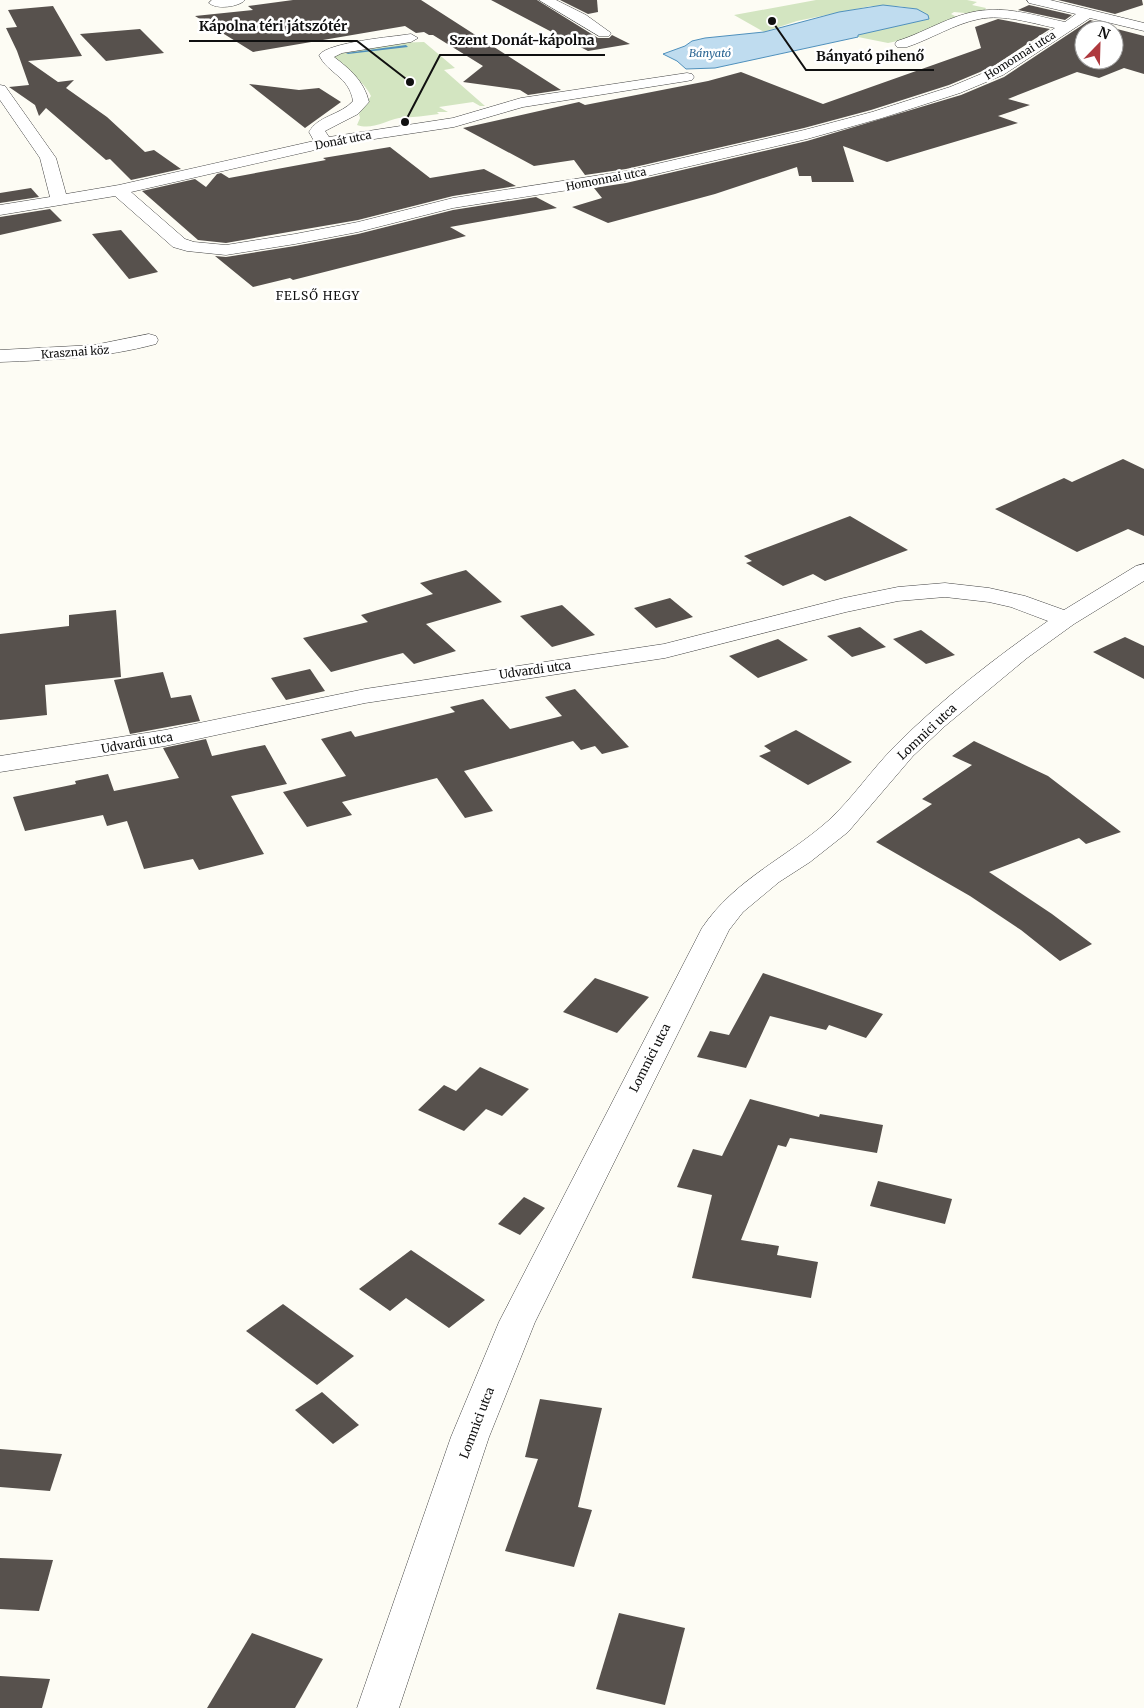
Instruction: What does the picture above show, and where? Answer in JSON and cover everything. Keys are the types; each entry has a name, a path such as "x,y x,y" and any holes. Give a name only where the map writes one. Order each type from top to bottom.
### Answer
{"street":[{"path":"216,3 238,0"},
{"path":"546,0 581,18 604,33"},
{"path":"1034,0 1144,27"},
{"path":"948,11 970,17"},
{"name":"Homonnai utca","path":"119,190 179,243 193,248 226,250 295,239 358,227 453,203 626,176 807,134 878,115 976,82 998,72 1088,12"},
{"path":"902,44 919,40 980,14 1005,14 1066,26"},
{"path":"325,142 319,137 318,132 320,128 353,111 361,102 360,94 352,79 328,59 326,55 339,49 410,38"},
{"name":"Donát utca","path":"0,210 59,198 119,190 325,142 454,122 521,103 687,77"},
{"path":"0,89 48,158 59,198"},
{"name":"Krasznai köz","path":"0,356 89,352 125,348 150,340"},
{"name":"Lomnici utca","path":"378,1708 470,1437 517,1322 716,928 733,906 769,876 800,856 838,826 904,751 936,721 1018,653 1066,619 1144,571"},
{"name":"Udvardi utca","path":"0,764 165,738 365,696 665,651 844,605 898,594 945,590 989,595 1017,601 1066,619"}],"green space":[{"path":"816,0 967,0 977,2 972,5 986,8 984,12 976,14 954,12 951,14 959,18 912,38 888,43 858,37 857,35 929,19 916,9 898,6 871,6 797,21 764,32 734,15"},
{"path":"424,42 455,68 444,70 485,106 480,106 473,102 439,107 448,112 399,118 373,126 357,125 360,118 359,114 371,96 363,84 342,66 334,56 337,53 393,43"}],"water":[{"name":"Bányató","path":"883,5 917,9 928,15 929,19 858,35 858,37 715,68 686,69 677,61 663,54 685,46 692,41 705,38 764,32 839,12"}],"building":[{"path":"293,0 421,0 561,90 528,95 520,90 463,82 483,66 433,35 424,32 416,33 405,26 253,52 195,16 253,10 248,6"},
{"path":"491,0 537,0 598,38 609,38 612,35 630,44 588,51"},
{"path":"560,0 597,0 598,12 588,14"},
{"path":"1058,0 1142,0 1143,5 1115,14"},
{"path":"1029,5 1072,15 1065,20 1018,10"},
{"path":"53,6 82,56 28,61 58,82 74,80 66,88 107,117 145,152 154,150 181,169 131,180 110,159 106,160 46,108 39,116 35,105 9,87 29,85 17,51 6,28 17,27 8,10"},
{"path":"998,19 1050,29 992,67 949,85 871,110 804,128 626,169 585,175 574,160 534,166 463,128 579,102 585,105 708,81 741,72 823,104 981,48 975,27"},
{"path":"140,29 164,53 106,61 80,34"},
{"path":"1074,31 1074,70 1119,70 1099,78 1077,72 1008,99 1030,105 998,116 1018,123 887,162 843,146 854,182 812,182 811,176 799,176 797,167 715,194 608,223 572,207 602,198 594,188 626,183 807,141 961,95 1004,77"},
{"path":"1124,31 1144,36 1144,74 1124,68"},
{"path":"249,84 299,90 319,88 341,102 305,128"},
{"path":"390,147 430,178 484,169 516,186 453,196 358,220 226,243 198,240 142,191 195,179 206,187 217,174 221,173 229,178 326,160 323,158"},
{"path":"31,188 39,197 0,203 0,193"},
{"path":"536,197 557,208 450,227 466,236 293,280 290,278 253,287 215,256 226,257 295,246 358,234 453,210"},
{"path":"50,209 62,221 0,235 0,217"},
{"path":"121,230 158,272 129,279 92,234"},
{"path":"1123,459 1144,469 1144,536 1128,529 1077,552 995,509 1064,478 1072,482"},
{"path":"850,516 908,550 825,581 813,574 783,586 746,563 752,561 744,556"},
{"path":"466,570 502,602 426,624 456,651 414,664 403,653 331,672 303,638 368,622 361,615 433,594 420,583"},
{"path":"670,598 693,617 656,628 634,608"},
{"path":"562,605 595,635 552,647 520,616"},
{"path":"116,610 121,677 45,685 47,715 0,720 0,634 69,626 69,615"},
{"path":"860,627 886,647 852,657 827,636"},
{"path":"921,630 955,655 926,664 893,639"},
{"path":"1125,637 1144,646 1144,679 1093,652"},
{"path":"778,639 808,660 758,678 729,656"},
{"path":"310,669 325,691 286,700 271,678"},
{"path":"163,672 171,698 191,695 200,721 130,734 114,680"},
{"path":"575,689 629,747 602,754 595,746 581,750 573,741 464,771 493,811 465,818 437,778 342,802 352,815 307,827 283,792 346,776 321,739 351,731 355,737 455,712 450,707 483,699 510,729 562,716 545,697"},
{"path":"796,730 852,762 808,785 759,756 771,751 764,746"},
{"path":"206,739 212,756 265,745 287,784 231,796 264,854 199,870 193,859 144,869 127,821 107,826 103,815 25,831 13,797 76,784 75,781 108,774 114,791 179,778 163,748"},
{"path":"974,741 1048,776 1121,832 1086,844 1079,838 989,872 1052,914 1092,944 1060,961 1021,930 970,896 876,842 932,804 922,799 972,765 952,756"},
{"path":"763,973 883,1014 866,1038 829,1025 826,1030 770,1016 746,1068 697,1057 710,1031 729,1035"},
{"path":"595,978 649,997 617,1033 563,1012"},
{"path":"480,1067 529,1089 502,1116 486,1109 464,1131 418,1110 444,1085 456,1091"},
{"path":"750,1099 819,1117 820,1114 883,1125 877,1153 790,1138 786,1147 778,1145 741,1240 779,1246 777,1255 818,1262 811,1298 692,1278 712,1195 677,1187 693,1149 722,1156"},
{"path":"878,1181 952,1199 945,1224 870,1206"},
{"path":"524,1197 545,1208 520,1235 498,1224"},
{"path":"411,1250 485,1300 449,1328 406,1298 390,1311 359,1289"},
{"path":"283,1304 354,1356 317,1385 246,1331"},
{"path":"322,1392 359,1425 333,1444 295,1410"},
{"path":"540,1399 602,1408 578,1507 592,1510 574,1567 505,1551 538,1459 525,1457"},
{"path":"0,1449 62,1454 50,1491 0,1487"},
{"path":"0,1558 53,1560 39,1611 0,1609"},
{"path":"619,1613 685,1628 665,1705 596,1689"},
{"path":"252,1633 323,1659 295,1708 207,1708"},
{"path":"0,1676 50,1679 42,1708 0,1708"}],"waterway":[{"path":"348,53 406,46"}],"place":[{"name":"Bányató pihenő","path":"772,21"},
{"name":"Kápolna téri játszótér","path":"410,82"},
{"name":"Szent Donát-kápolna","path":"405,122"}],"district":[{"name":"FELSŐ HEGY","path":"318,296"}]}
